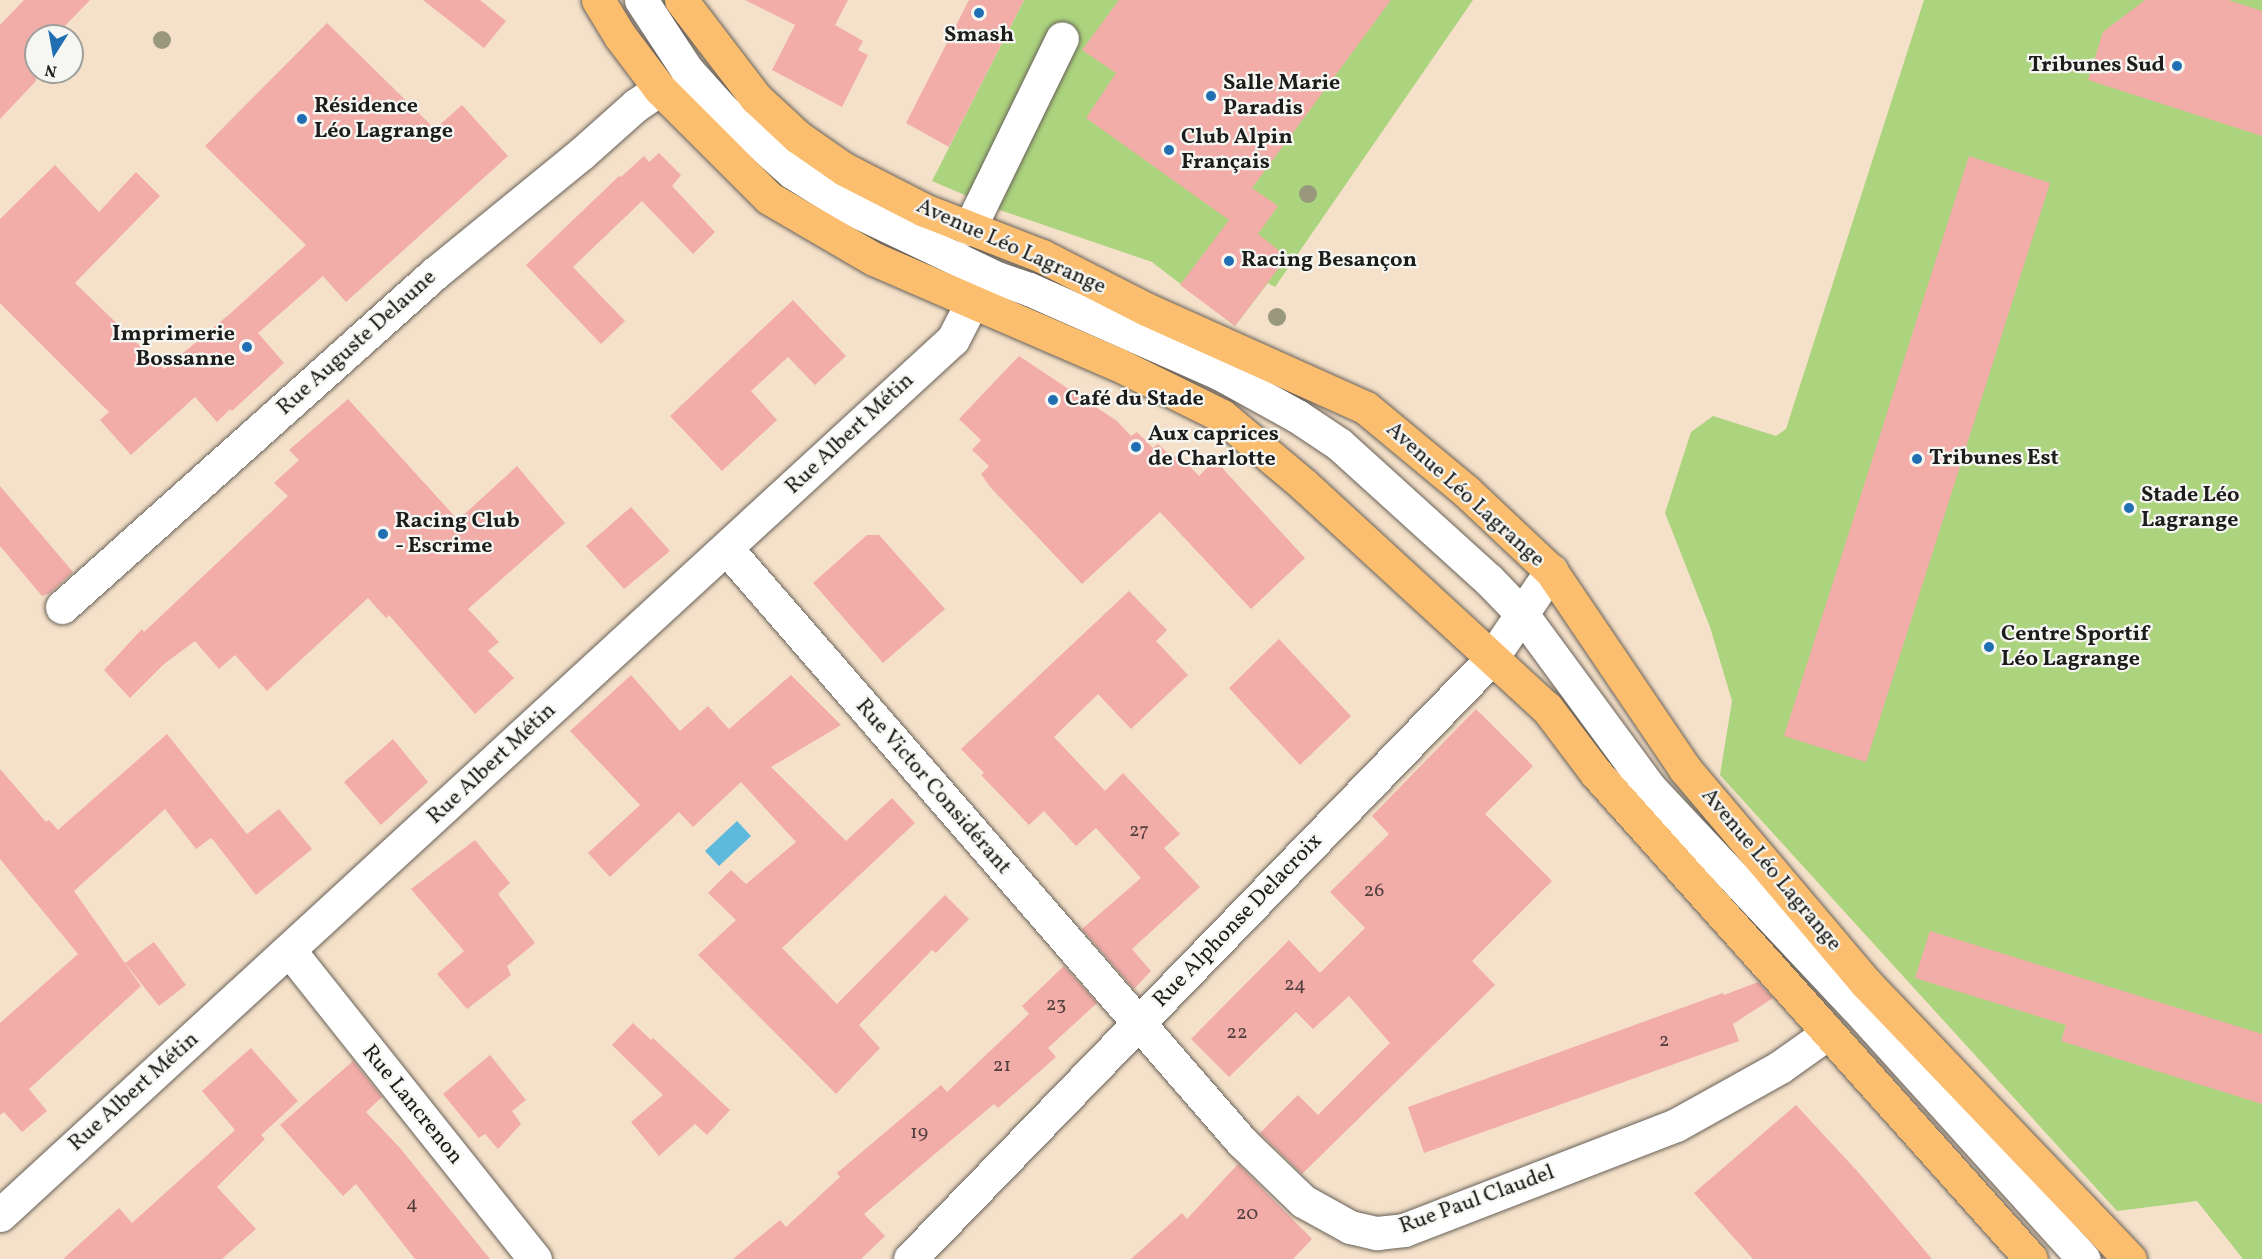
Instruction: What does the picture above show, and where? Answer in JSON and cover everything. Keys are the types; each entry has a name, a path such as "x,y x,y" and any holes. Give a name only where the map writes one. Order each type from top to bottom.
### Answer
{"main road":[{"path":"597,0 620,36 660,89 769,198 874,259 1117,364 1222,416 1303,484 1546,708 1596,773 2031,1259"},
{"name":"Avenue Léo Lagrange","path":"681,0 756,98 798,137 855,175 969,229 1042,256 1146,309 1366,408 1466,490 1551,571 1612,665 1693,778 1866,983 2130,1259"}],"street":[{"name":"Avenue Léo Lagrange","path":"641,0 687,70 723,110 792,172 848,207 998,278 1029,289 1219,374 1297,416 1339,444 1489,580 1522,614 1650,788 1847,997 2084,1259"},
{"path":"969,229 1062,38"},
{"name":"Rue Auguste Delaune","path":"62,607 435,273 636,105 660,89"},
{"name":"Rue Albert Métin","path":"0,1215 953,339 972,302"},
{"name":"Rue Victor Considérant","path":"727,549 1140,1024"},
{"name":"Rue Alphonse Delacroix","path":"910,1259 1491,659 1551,571"},
{"name":"Rue Lancrenon","path":"289,950 535,1259"},
{"name":"Rue Paul Claudel","path":"1140,1024 1242,1142 1281,1182 1303,1201 1350,1227 1377,1233 1404,1230 1676,1125 1780,1067 1828,1033"}],"green space":[{"path":"1024,0 1473,0 1275,287 1268,283 1235,326 1152,262 1000,210 932,181"},
{"name":"Centre Sportif Léo Lagrange","path":"1924,0 2262,0 2262,1259 2243,1259 2197,1201 2117,1211 1720,775 1732,701 1710,627 1665,513 1691,432 1713,416 1776,436 1786,429"}],"water":[{"path":"737,821 751,836 719,866 705,851"}],"building":[{"path":"24,0 90,0 67,24 24,24 24,84 33,84 0,119 0,25"},
{"path":"423,0 480,0 506,21 484,48"},
{"path":"745,0 848,0 835,25 863,41 858,50 868,55 842,107 772,70 795,25"},
{"path":"969,0 1024,0 949,147 906,123"},
{"name":"Salle Marie Paradis","path":"1119,0 1391,0 1252,188 1278,206 1258,234 1287,257 1235,326 1180,285 1229,220 1086,118 1116,73 1082,50"},
{"name":"Tribunes Sud","path":"2145,0 2228,0 2262,11 2262,136 2088,80 2103,32"},
{"path":"327,23 435,129 462,105 508,156 346,302 323,276 258,333 284,363 232,411 230,409 217,422 195,397 131,455 100,420 109,412 0,303 0,219 55,165 99,212 136,172 160,196 75,283 164,369 306,245 205,146"},
{"path":"659,153 681,175 672,186 715,232 693,254 642,201 573,267 625,321 601,344 526,265 619,176 621,177 644,156 649,162"},
{"name":"Tribunes Est","path":"1969,156 2050,183 1866,762 1784,736"},
{"path":"793,300 846,356 815,385 788,357 751,391 777,420 722,471 670,416"},
{"path":"1019,356 1117,421 1131,436 1137,432 1153,448 1158,444 1173,458 1178,454 1199,476 1215,460 1305,558 1251,609 1160,512 1082,584 991,488 981,474 989,466 972,450 981,440 959,419"},
{"path":"348,399 458,520 517,466 565,523 468,609 499,642 488,651 514,678 475,714 389,615 386,618 368,598 267,691 235,655 219,669 195,641 164,664 130,698 104,670 142,629 144,632 288,496 274,483 299,460 289,450"},
{"path":"0,486 73,572 50,593 42,596 0,546"},
{"path":"631,507 670,551 624,589 586,546"},
{"path":"867,535 879,535 945,609 883,663 813,583"},
{"path":"1129,591 1167,630 1156,641 1188,675 1131,729 1098,694 1054,737 1105,791 1123,773 1180,834 1164,848 1200,887 1132,949 1151,971 1134,989 1082,929 1141,878 1096,828 1076,846 1044,811 1029,825 981,775 984,773 961,749"},
{"path":"1279,639 1351,716 1300,765 1229,688"},
{"path":"631,675 680,731 708,706 729,729 791,675 841,725 771,767 846,841 892,798 915,823 782,948 837,1004 945,895 969,919 936,953 932,950 859,1025 880,1048 836,1094 698,955 736,920 708,893 731,870 746,884 796,842 741,782 693,827 679,812 610,877 588,853 640,805 570,731"},
{"path":"1476,709 1533,766 1485,814 1552,881 1472,961 1495,985 1302,1174 1260,1133 1298,1095 1318,1115 1390,1043 1349,996 1313,1029 1296,1012 1229,1077 1191,1039 1289,940 1320,973 1365,928 1330,892 1389,834 1372,816"},
{"path":"167,734 247,834 279,809 312,849 256,895 211,838 196,849 165,809 74,891 141,986 29,1089 47,1111 22,1132 4,1112 0,1115 0,1023 78,954 0,859 0,769 46,822 49,820 58,830"},
{"path":"393,739 428,782 381,825 344,782"},
{"path":"475,840 510,883 498,894 535,943 507,966 511,975 467,1009 437,974 464,951 411,889"},
{"path":"1930,931 2262,1034 2262,1104 2061,1041 2066,1025 1915,978"},
{"path":"154,942 186,985 159,1006 125,963"},
{"path":"1064,966 1097,1003 1048,1048 1056,1057 998,1108 994,1104 864,1214 885,1236 861,1259 733,1259 780,1220 786,1227 840,1177 837,1173 941,1085 947,1092 1029,1014 1022,1006"},
{"path":"1758,982 1773,998 1733,1024 1739,1041 1424,1153 1408,1107"},
{"path":"633,1023 651,1040 653,1038 730,1110 707,1135 695,1124 659,1156 631,1122 663,1095 612,1045"},
{"path":"251,1048 298,1101 261,1135 265,1139 217,1187 256,1229 222,1259 63,1259 119,1208 132,1223 235,1130 202,1091"},
{"path":"490,1055 526,1100 512,1111 521,1124 498,1149 485,1134 479,1138 443,1094"},
{"path":"353,1061 382,1097 366,1112 400,1148 490,1259 415,1259 356,1184 343,1196 280,1125"},
{"path":"1796,1105 1859,1173 1932,1259 1753,1259 1694,1193"},
{"path":"1238,1164 1312,1239 1293,1259 1131,1259 1182,1213 1187,1219"}],"place":[{"name":"Smash","path":"979,13"},
{"name":"Tribunes Sud","path":"2177,66"},
{"name":"Salle Marie Paradis","path":"1211,96"},
{"name":"Résidence Léo Lagrange","path":"302,119"},
{"name":"Club Alpin Français","path":"1169,150"},
{"name":"Racing Besançon","path":"1229,261"},
{"name":"Imprimerie Bossanne","path":"247,347"},
{"name":"Café du Stade","path":"1053,400"},
{"name":"Aux caprices de Charlotte","path":"1136,447"},
{"name":"Tribunes Est","path":"1917,459"},
{"name":"Stade Léo Lagrange","path":"2129,508"},
{"name":"Racing Club - Escrime","path":"383,534"},
{"name":"Centre Sportif Léo Lagrange","path":"1989,647"}]}
